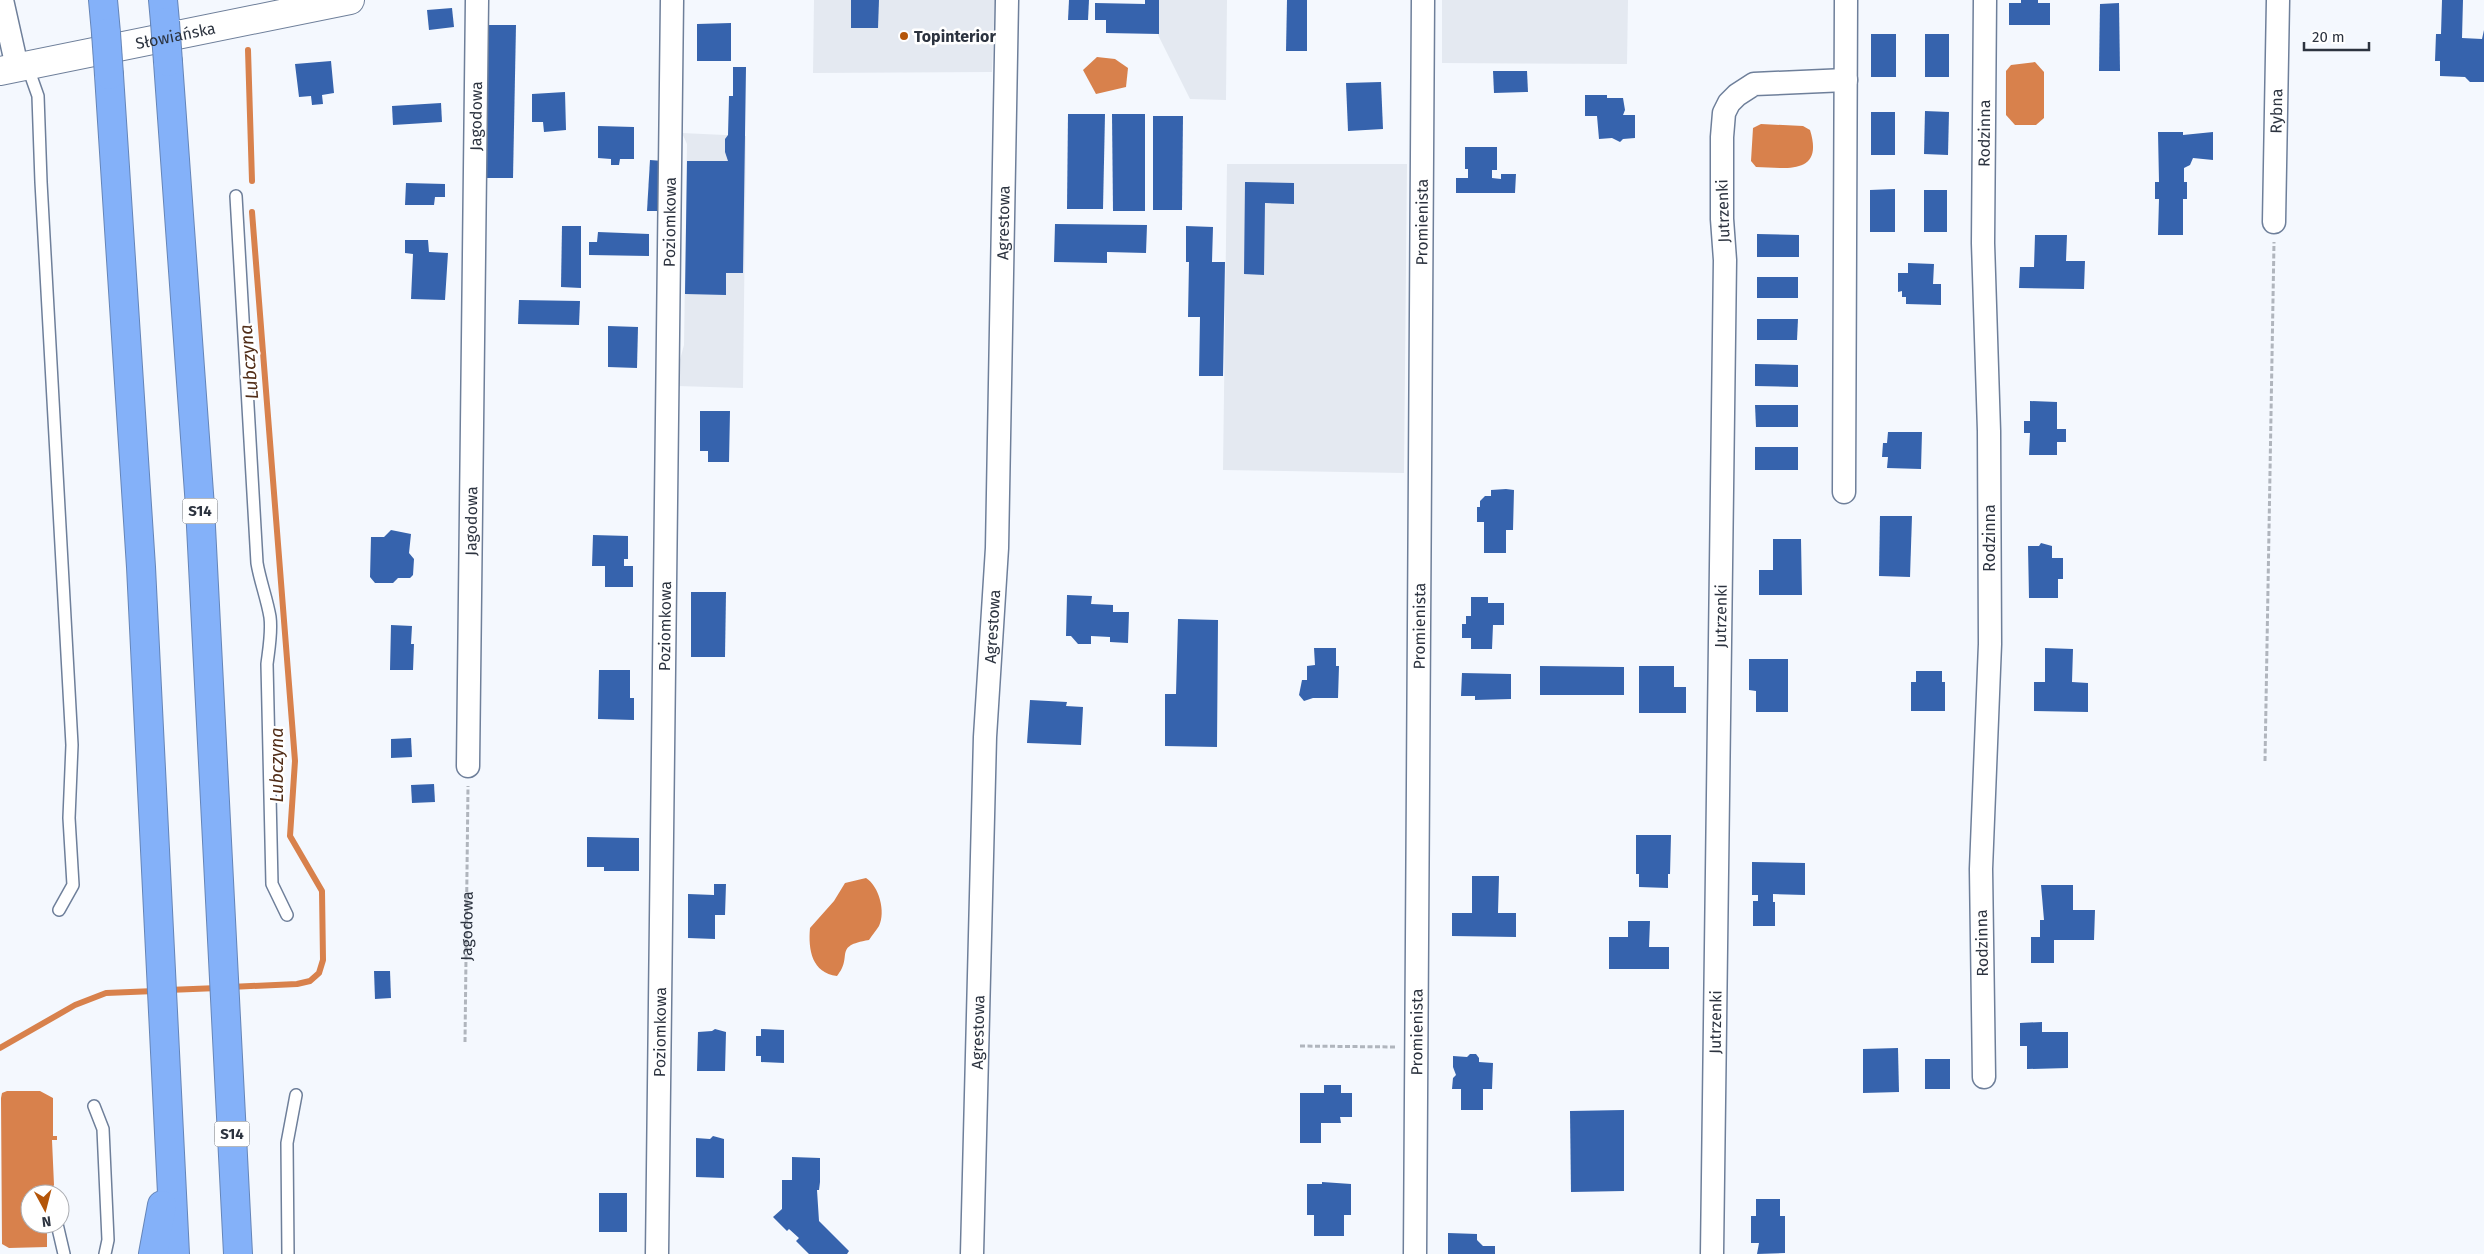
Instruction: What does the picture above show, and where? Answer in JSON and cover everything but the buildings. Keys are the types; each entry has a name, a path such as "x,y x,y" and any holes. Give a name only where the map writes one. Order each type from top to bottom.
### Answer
{"highway":[{"path":"103,0 141,567 175,1254"},
{"name":"S14","path":"164,11 200,507 238,1254"},
{"path":"153,1254 171,1150"}],"street":[{"path":"2,0 15,68"},
{"name":"Słowiańska","path":"15,68 270,12 350,0"},
{"name":"Jagodowa","path":"468,766 477,0"},
{"name":"Poziomkowa","path":"657,1254 672,0"},
{"name":"Agrestowa","path":"972,1254 985,737 997,548 1007,0"},
{"name":"Promienista","path":"1415,1254 1423,0"},
{"path":"1844,492 1846,0"},
{"name":"Rodzinna","path":"1984,1077 1981,869 1990,644 1989,431 1983,243 1985,0"},
{"name":"Rybna","path":"2274,222 2278,0"},
{"name":"Jutrzenki","path":"1712,1254 1725,260 1722,219 1724,113 1737,95 1754,84 1846,80"}],"lane":[{"path":"15,68 38,96 72,746 69,818 73,886 59,910"},
{"path":"236,196 257,563 261,587 270,614 271,630 267,664 272,884 287,915"},
{"path":"288,1254 287,1143 296,1095"},
{"path":"94,1106 103,1129 108,1240 105,1254"},
{"path":"59,1234 64,1254"}],"path":[{"path":"2265,760 2274,222"},
{"name":"Jagodowa","path":"465,1042 468,766"},
{"path":"1300,1046 1416,1048"}],"shaded area":[{"name":"Topinterior","path":"814,0 995,0 992,72 813,73"},
{"path":"1159,0 1227,0 1226,100 1190,99 1158,35"},
{"path":"1442,0 1628,0 1627,64 1442,63"},
{"path":"1097,57 1115,59 1128,68 1126,87 1096,94 1083,70"},
{"path":"2035,62 2044,72 2044,118 2036,125 2015,125 2006,115 2006,71 2011,65"},
{"path":"1761,124 1803,126 1810,130 1813,145 1812,155 1807,162 1800,166 1790,168 1756,167 1751,161 1753,128"},
{"path":"682,133 746,136 743,388 677,386 678,367 684,345 687,144"},
{"path":"1227,164 1407,164 1404,473 1223,470"},
{"path":"866,878 878,893 880,900 882,914 879,926 869,940 858,942 847,949 842,969 837,976 829,974 822,970 813,959 810,944 810,928 834,901 845,883"},
{"path":"7,1091 40,1091 53,1098 53,1136 57,1136 57,1140 52,1140 54,1184 20,1184 20,1234 47,1234 47,1247 9,1248 2,1244 2,1093"}],"waterway":[{"name":"Lubczyna","path":"248,50 252,181"},
{"name":"Lubczyna","path":"230,987 297,984 310,981 319,973 323,960 322,891 290,836 295,761 252,212"},
{"name":"Lubczyna","path":"168,990 218,988"},
{"name":"Lubczyna","path":"0,1048 75,1005 106,993 155,991"}],"place":[{"name":"Topinterior","path":"904,36"}]}
